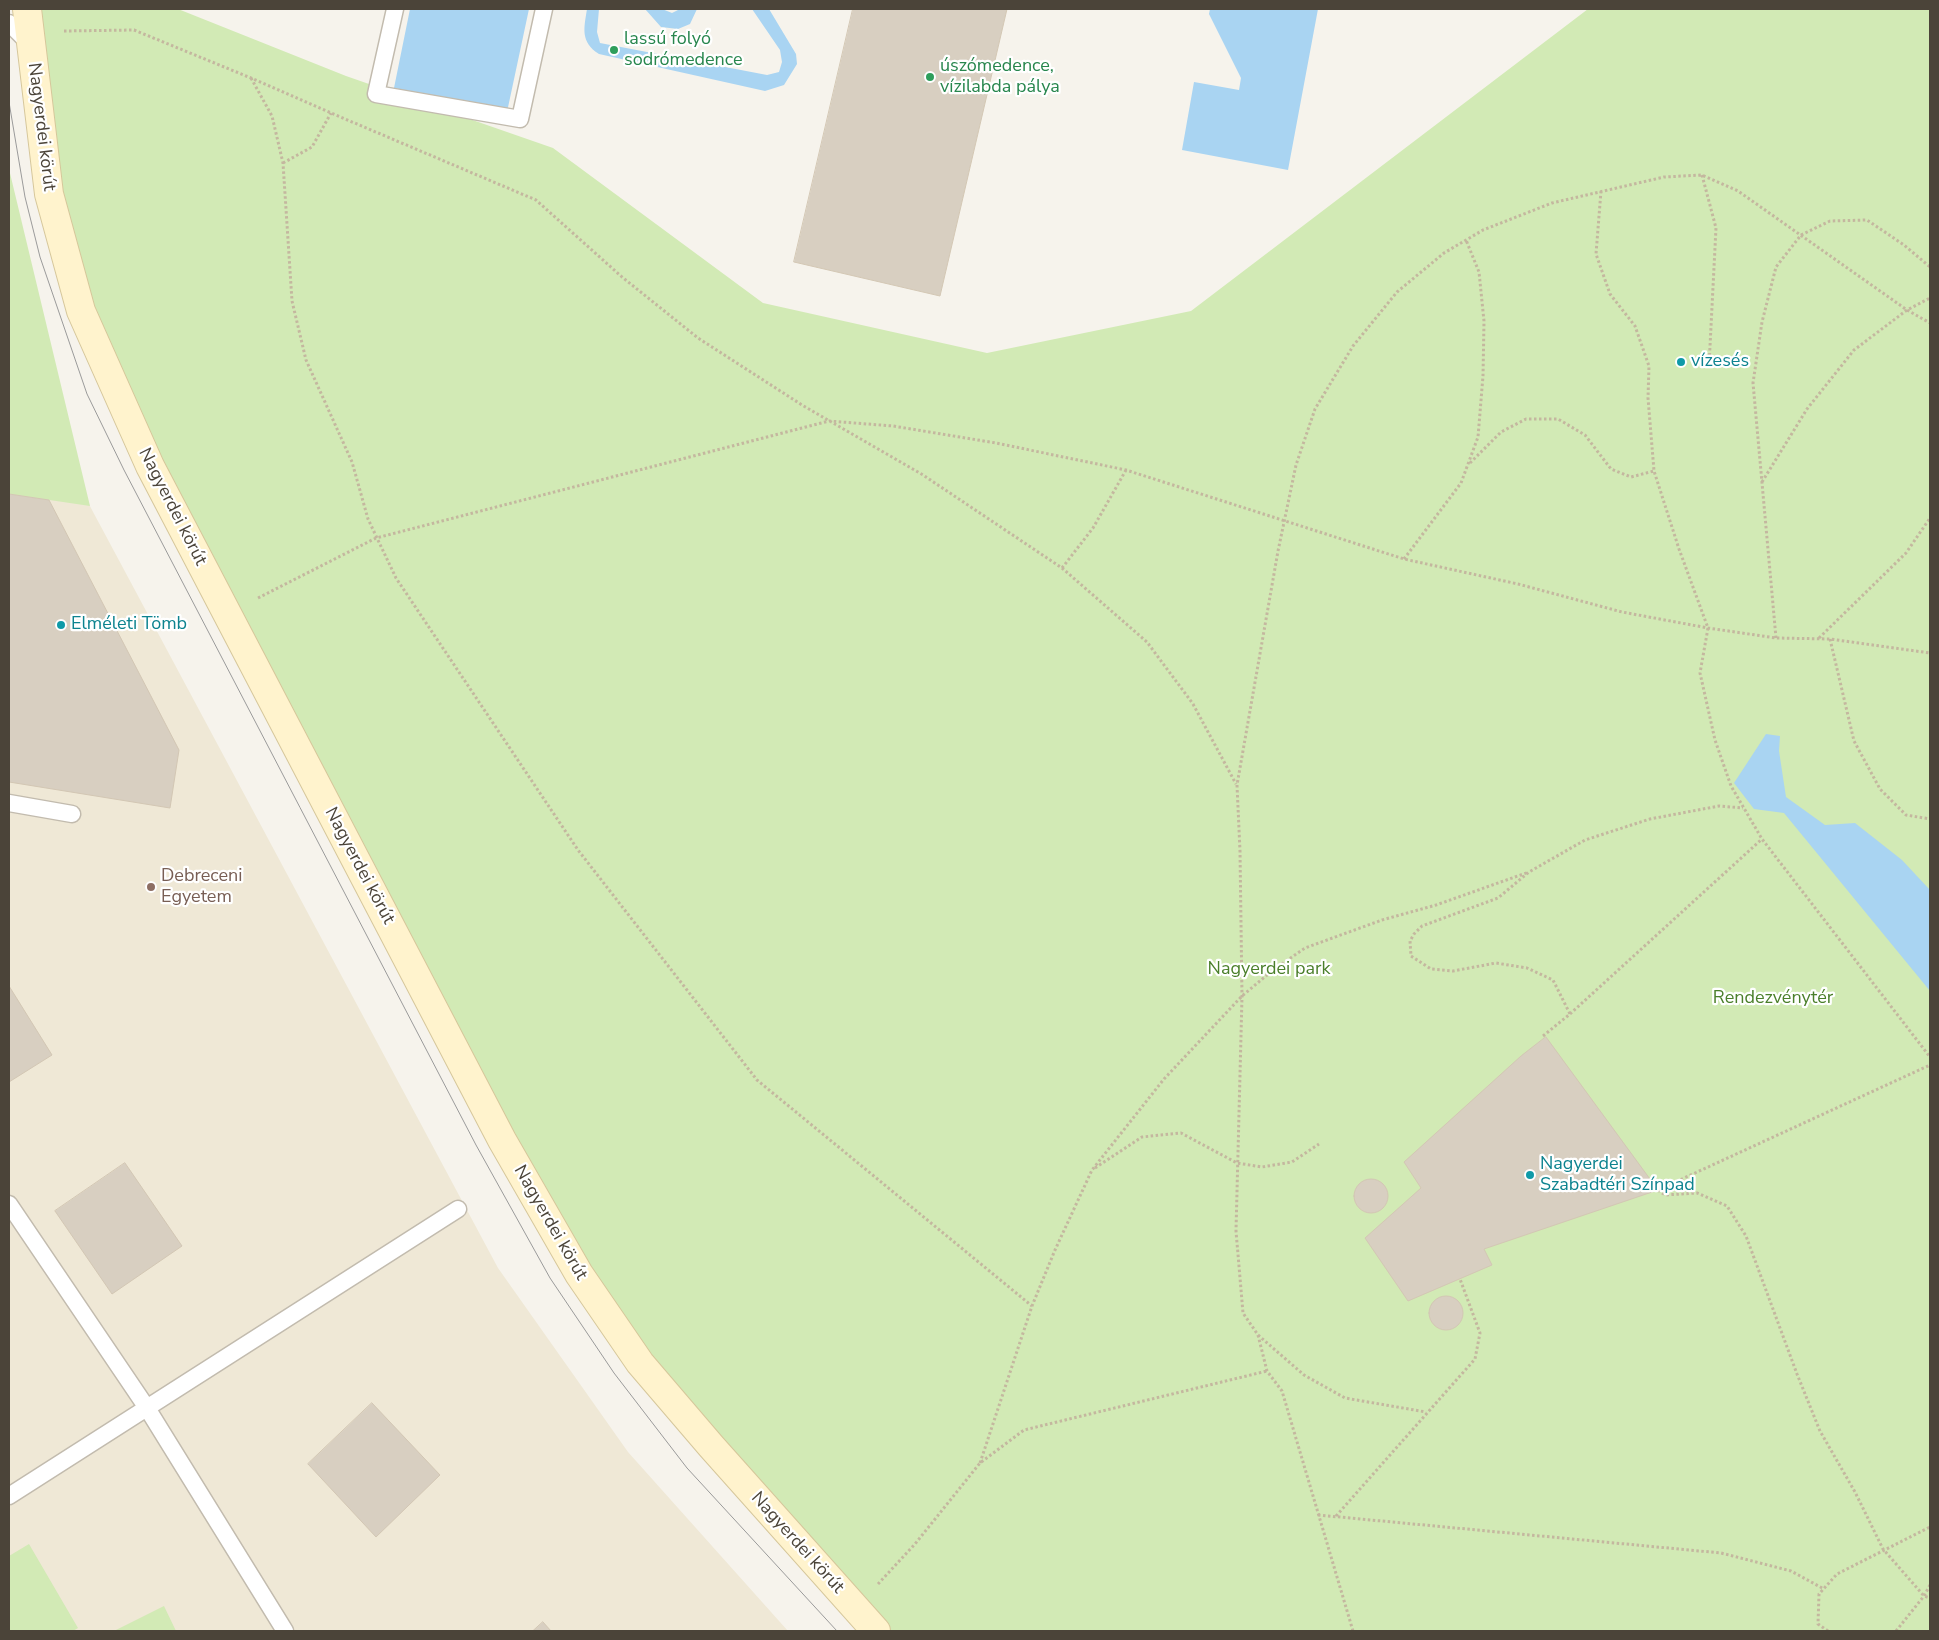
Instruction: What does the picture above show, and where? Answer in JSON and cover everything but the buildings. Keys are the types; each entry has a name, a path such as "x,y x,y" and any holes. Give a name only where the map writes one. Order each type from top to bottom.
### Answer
{"street":[{"name":"Nagyerdei körút","path":"24,27 49,194 81,311 150,466 502,1140 578,1274 640,1363 876,1631"}],"lane":[{"path":"394,9 376,94 520,119 544,9"},
{"path":"9,803 72,814"},
{"path":"9,1204 148,1408 285,1631"},
{"path":"9,1496 458,1209"}],"path":[{"path":"24,27 134,30 252,78 536,200 622,277 698,338 829,421 923,475 1062,568 1147,642 1193,704 1236,785"},
{"path":"252,78 272,116 283,164 292,301 306,360 352,462 368,519 396,578 578,850 757,1080 1032,1306"},
{"path":"283,164 312,147 331,113"},
{"path":"1702,175 1716,228 1709,366"},
{"path":"1426,1412 1345,1398 1304,1375 1258,1335 1243,1313 1236,1231 1242,996 1240,851 1236,785 1278,551 1296,465 1315,409 1353,346 1397,292 1444,253 1483,230 1552,203 1664,177 1702,175 1738,191 1907,310 1930,323"},
{"path":"1601,191 1596,254 1610,294 1635,326 1649,366 1648,398 1654,470 1679,549 1708,628 1700,673 1716,740 1731,786 1762,839 1930,1057"},
{"path":"1776,638 1753,383 1762,322 1776,267 1801,235 1830,221 1867,220 1904,245 1930,267"},
{"path":"1404,559 1461,483 1478,437 1484,376 1484,321 1479,272 1466,240"},
{"path":"1762,482 1807,410 1854,350 1907,310 1930,298"},
{"path":"1467,466 1501,432 1526,419 1558,419 1585,435 1611,469 1631,476 1654,470"},
{"path":"227,614 376,538 829,421 893,426 996,443 1126,470 1404,559 1518,584 1622,612 1776,638 1830,639 1930,653"},
{"path":"1062,568 1092,528 1126,470"},
{"path":"1819,638 1906,553 1930,518"},
{"path":"1830,639 1854,741 1880,789 1906,815 1930,819"},
{"path":"980,1464 1032,1306 1055,1250 1092,1170 1164,1079 1242,996 1273,970 1305,948 1382,920 1436,905 1529,872 1585,840 1650,819 1719,806 1743,808"},
{"path":"1542,1036 1570,1014 1762,839"},
{"path":"1529,872 1498,898 1422,926 1410,941 1411,956 1431,969 1454,971 1496,963 1527,968 1553,980 1570,1014"},
{"path":"1930,1065 1658,1190 1665,1195 1697,1192 1727,1206 1746,1236 1820,1431 1855,1492 1883,1550 1924,1596 1930,1598"},
{"path":"1092,1170 1142,1137 1180,1133 1237,1163 1262,1167 1292,1162 1319,1144"},
{"path":"1335,1517 1426,1412 1475,1359 1480,1332 1460,1279"},
{"path":"1258,1335 1267,1371 1282,1391 1317,1515 1353,1631"},
{"path":"856,1608 915,1544 980,1464 1024,1430 1267,1371"},
{"path":"1317,1515 1721,1553 1791,1571 1824,1589"},
{"path":"1828,1631 1818,1624 1819,1594 1837,1574 1930,1527"},
{"path":"1896,1631 1924,1596 1930,1585"}],"shaded area":[{"name":"Debreceni Egyetem","path":"9,355 498,1268 628,1452 788,1631 9,1631"}],"green space":[{"name":"Nagyerdei park","path":"40,9 178,9 346,76 553,148 763,303 987,353 1191,311 1588,9 1930,9 1930,1631 876,1631 579,1274 150,466 49,194"},
{"path":"9,169 90,506 9,494"},
{"path":"29,1544 78,1628 73,1631 9,1631 9,1556"},
{"path":"164,1606 176,1631 114,1631"}],"water":[{"path":"410,9 529,9 507,112 394,88"},
{"name":"lassú folyó sodrómedence","path":"587,9 599,9 597,32 600,43 767,75 779,72 782,62 780,50 752,9 769,9 796,54 797,64 784,85 765,91 599,54 589,45 586,39 584,28"},
{"name":"lassú folyó sodrómedence","path":"645,9 662,9 672,13 680,9 697,9 690,24 678,29 661,27"},
{"path":"1210,9 1318,9 1288,170 1182,150 1194,82 1239,90 1241,78 1209,14"},
{"path":"1766,734 1780,736 1779,751 1786,797 1825,825 1855,823 1902,860 1930,890 1930,991 1784,813 1754,809 1734,783"}],"tram line":[{"path":"9,102 25,197 40,257 87,394 124,470 476,1145 550,1278 614,1373 687,1468 837,1631"}],"place":[{"name":"lassú folyó sodrómedence","path":"614,50"},
{"name":"úszómedence, vízilabda pálya","path":"930,77"},
{"name":"vízesés","path":"1681,362"},
{"name":"Elméleti Tömb","path":"61,625"},
{"name":"Debreceni Egyetem","path":"151,887"},
{"name":"Nagyerdei Szabadtéri Színpad","path":"1530,1175"}],"park label":[{"name":"Rendezvénytér","path":"1773,999"}]}
